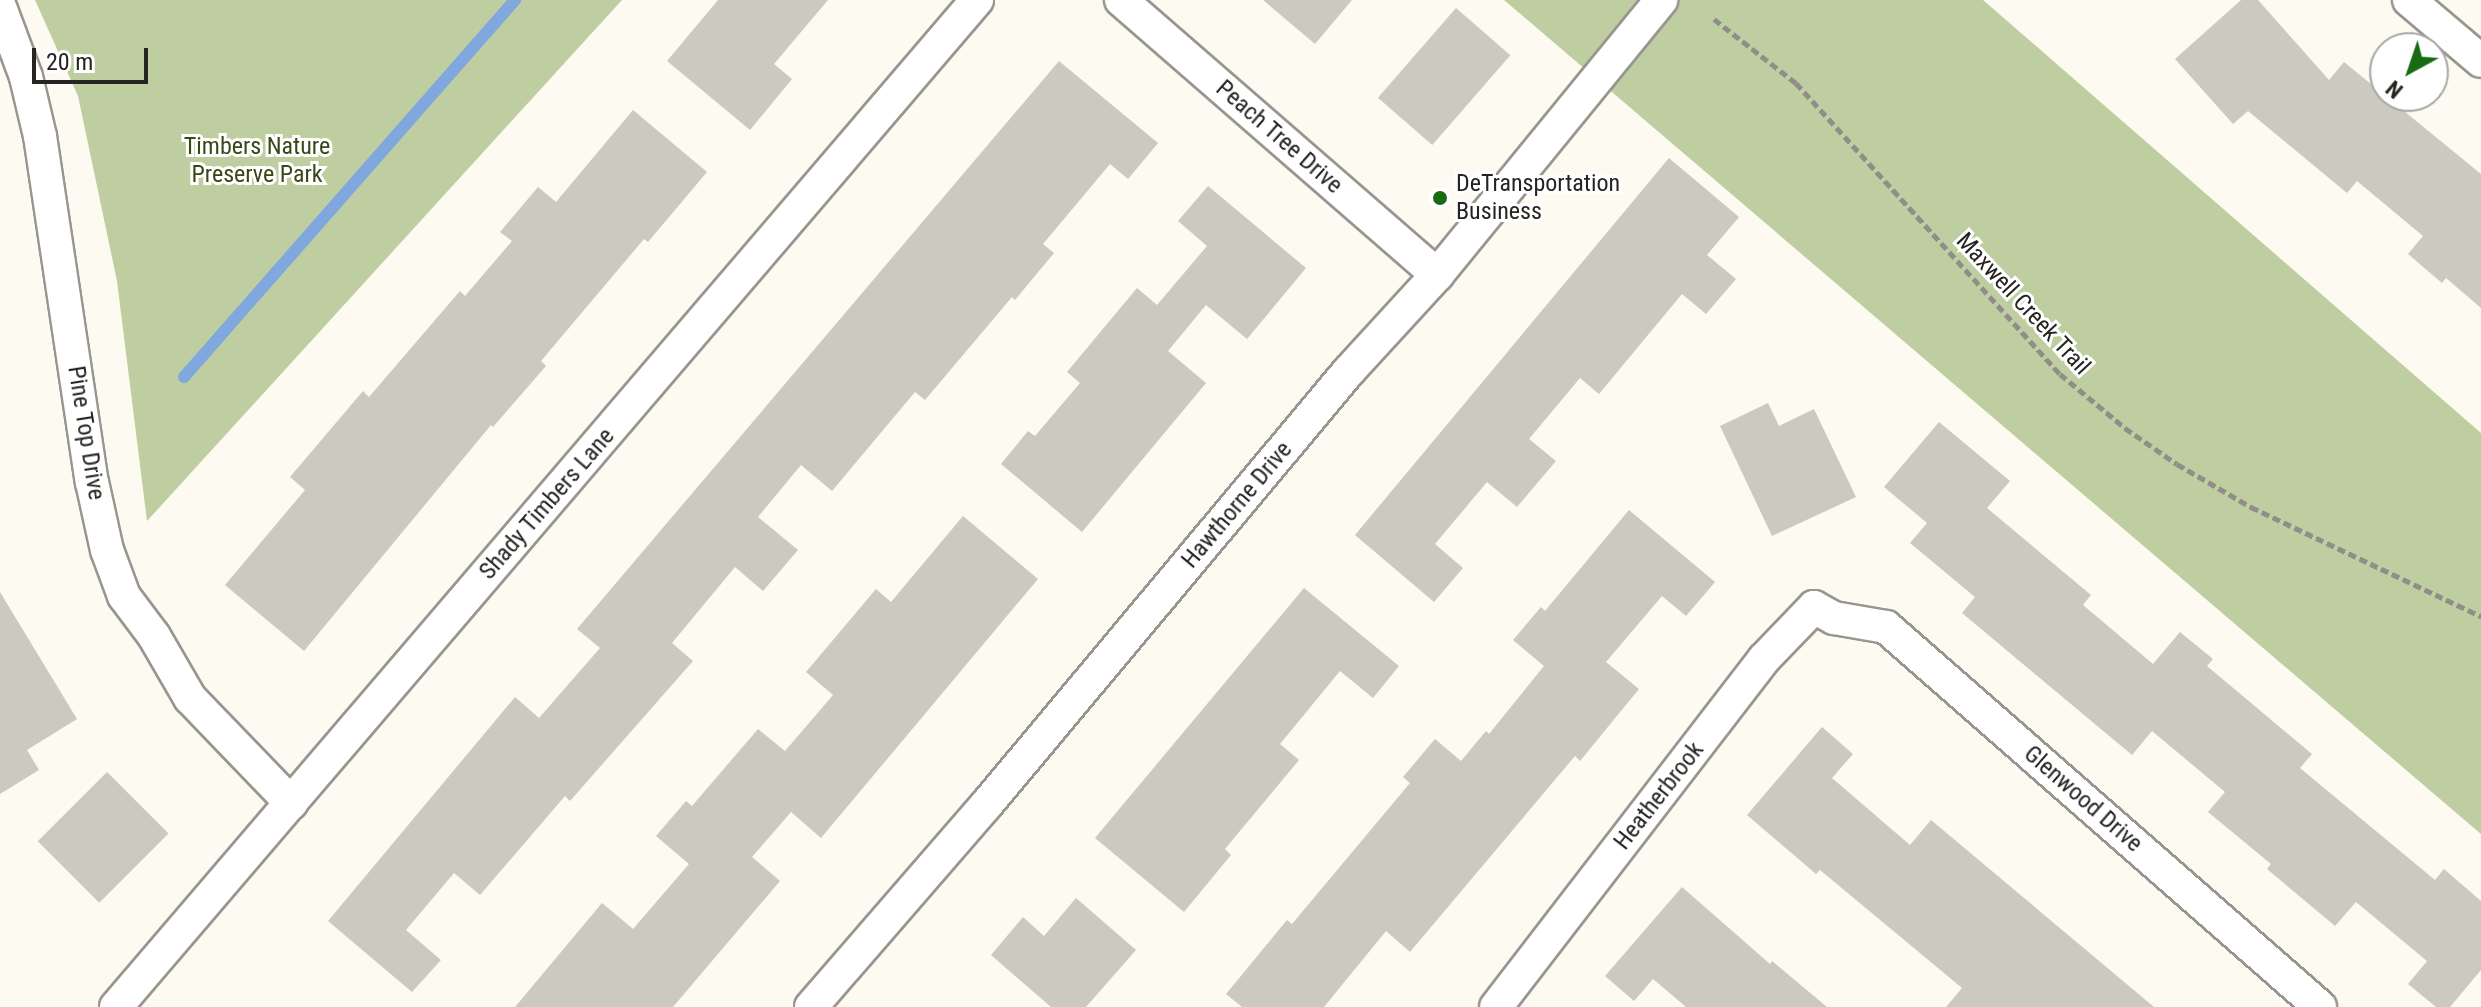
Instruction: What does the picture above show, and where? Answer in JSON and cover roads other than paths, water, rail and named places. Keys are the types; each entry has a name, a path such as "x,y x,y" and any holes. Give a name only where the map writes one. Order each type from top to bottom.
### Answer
{"street":[{"name":"Shady Timbers Lane","path":"116,1007 977,0"},
{"name":"Peach Tree Drive","path":"1121,0 1437,275"},
{"name":"Hawthorne Drive","path":"811,1007 987,804 1348,372 1437,275 1661,0"},
{"path":"2409,0 2481,61"},
{"name":"Pine Top Drive","path":"0,7 26,77 40,136 92,482 107,550 124,596 154,636 190,698 291,803"},
{"name":"Heatherbrook","path":"1502,1005 1790,628 1814,607 1834,618"},
{"name":"Glenwood Drive","path":"1834,618 1886,627 2320,1007"}],"waterway":[{"path":"184,377 515,0"}],"place":[{"name":"DeTransportation Business","path":"1440,198"}],"park label":[{"name":"Timbers Nature Preserve Park","path":"257,161"}]}
